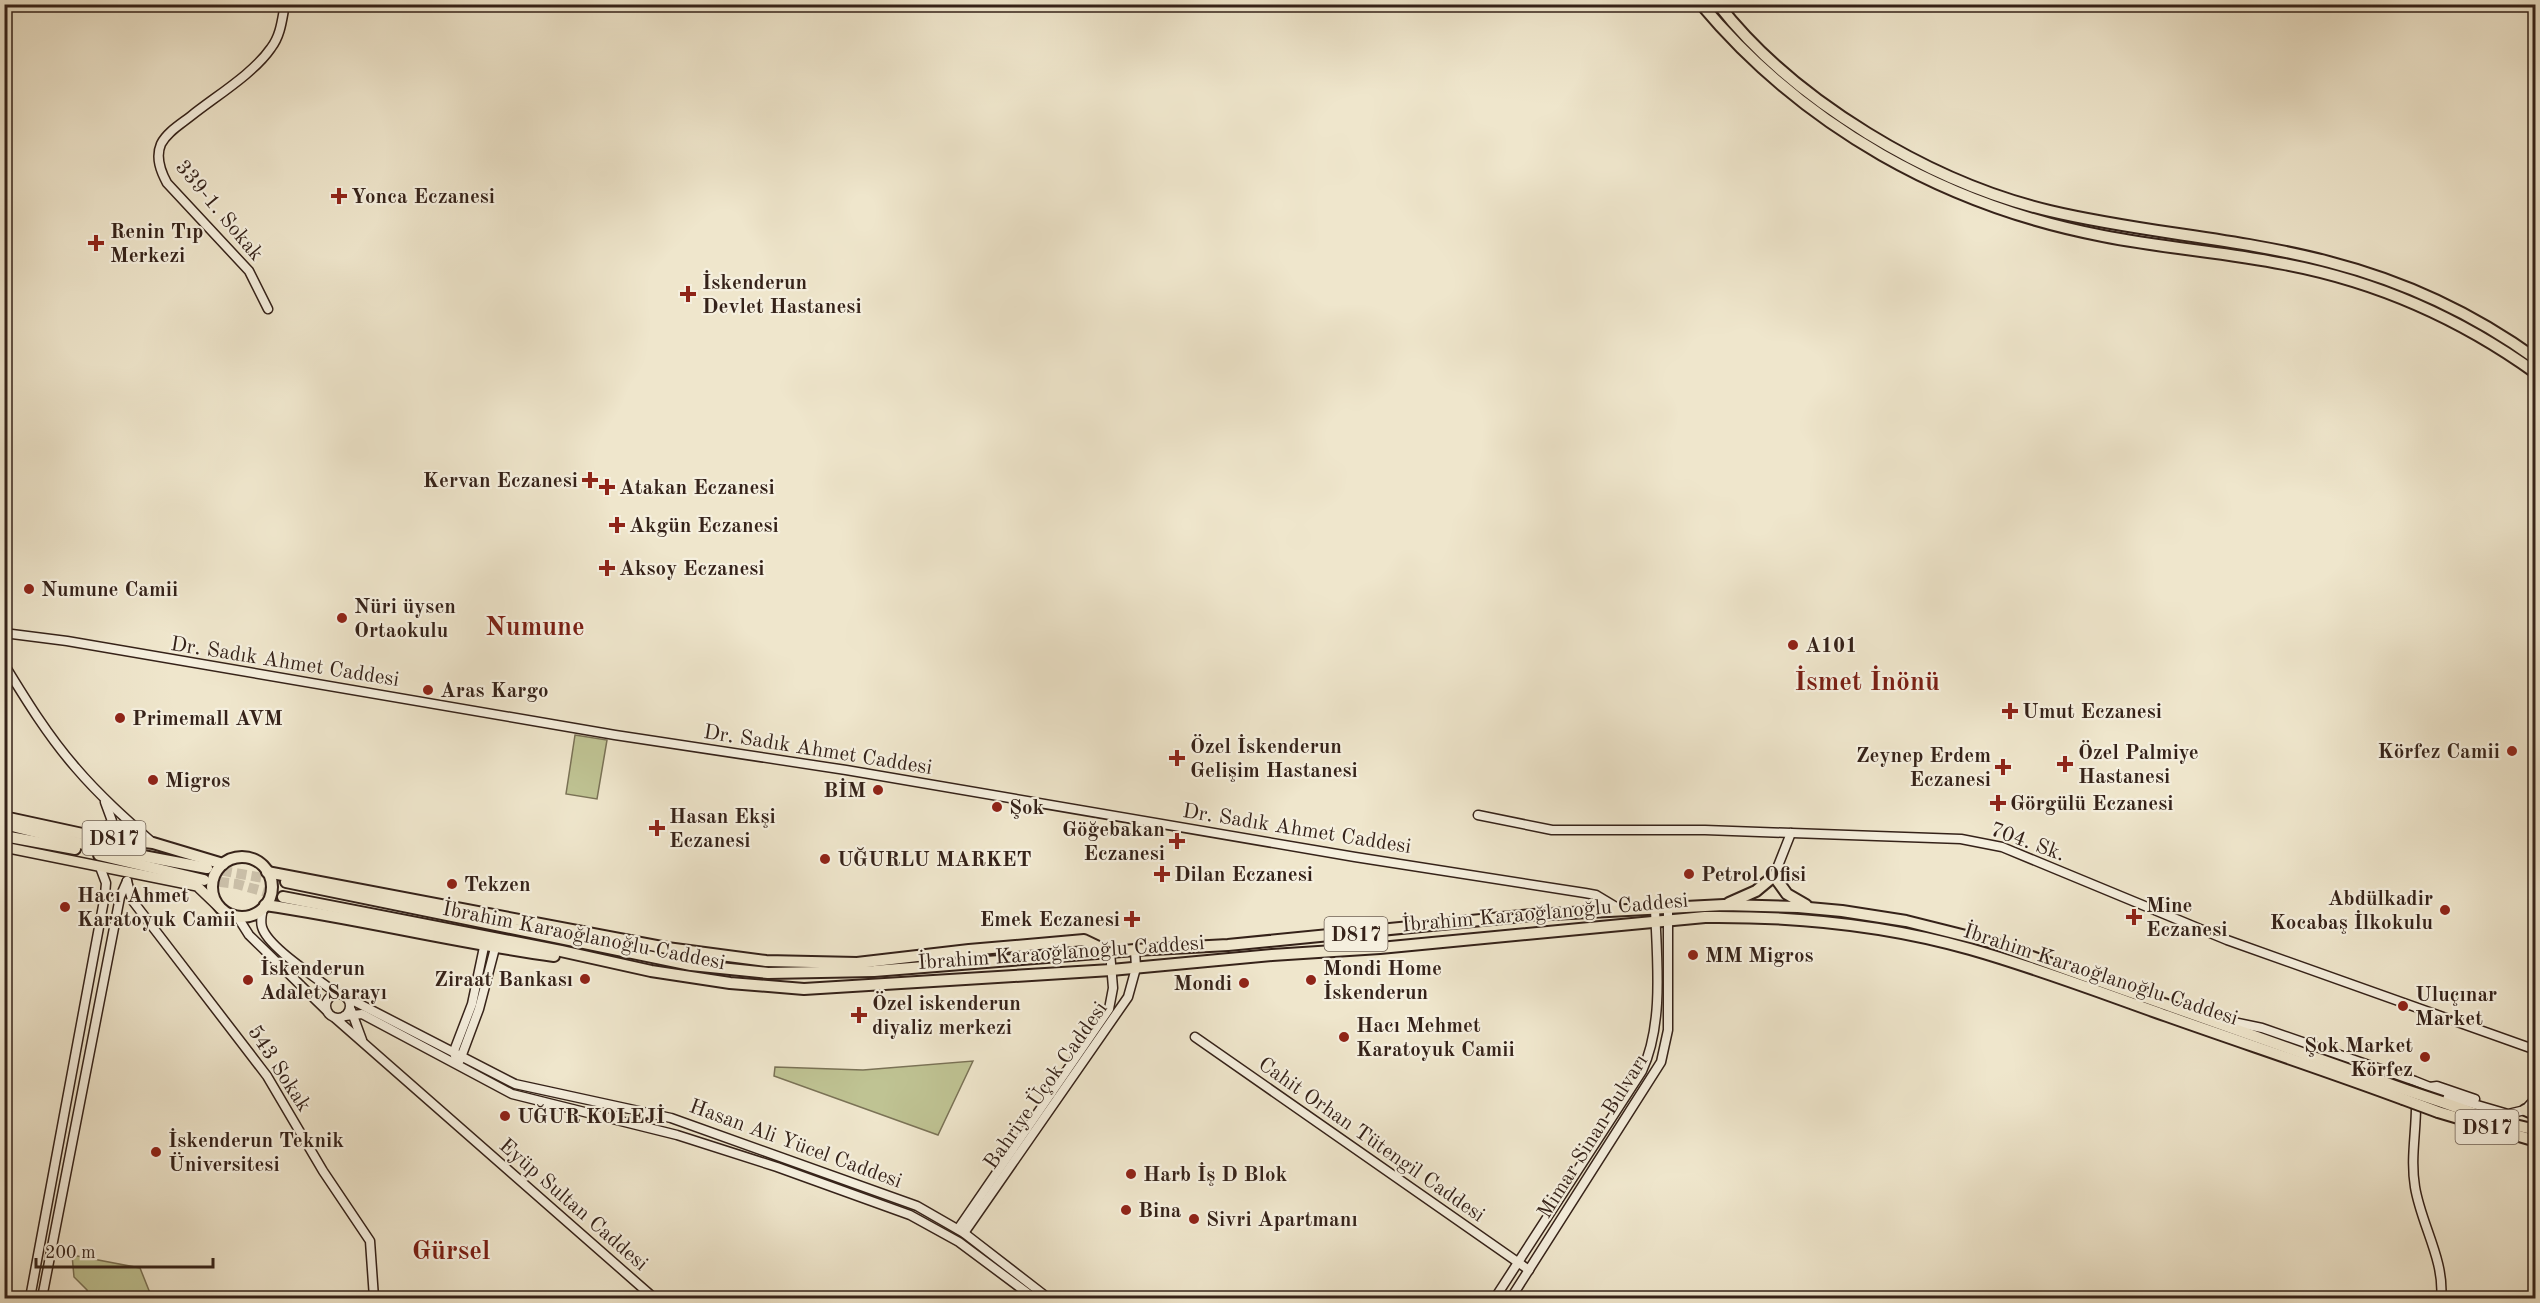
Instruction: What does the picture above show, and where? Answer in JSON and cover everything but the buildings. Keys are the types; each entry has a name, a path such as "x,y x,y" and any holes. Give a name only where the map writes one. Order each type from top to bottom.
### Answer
{"highway":[{"path":"1701,4 1750,57 1822,118 1867,147 1942,187 1995,208 2103,236 2254,258 2338,277 2428,310 2508,353 2535,373"},
{"path":"1718,4 1758,48 1829,108 1863,131 1949,176 2000,196 2048,211 2107,224 2288,253 2384,279 2442,304 2489,328 2535,359"},
{"name":"D817","path":"4,817 87,835 153,843 223,864 242,857 252,859 267,872"},
{"path":"4,825 95,847 207,868"},
{"name":"D817","path":"4,836 74,849 204,880"},
{"path":"223,864 213,880 215,900 220,908 237,916 255,914 264,906 271,889 267,872 667,948 766,961 857,963 1083,940 1110,952"},
{"path":"1724,905 1756,891 1774,876 1787,894 1812,908"},
{"name":"İbrahim Karaoğlanoğlu Caddesi","path":"286,882 691,965 768,973 874,971 1319,937 1532,915 1621,911 1655,915"},
{"name":"İbrahim Karaoğlanoğlu Caddesi","path":"283,897 561,951 614,964 730,983 804,989 1111,970 1380,948 1668,914 1724,905 1812,908 1906,921 1990,942 2535,1141"},
{"path":"264,906 347,918 489,948 614,964"},
{"name":"İbrahim Karaoğlanoğlu Caddesi","path":"1668,914 1828,923 1898,934 1968,949 2037,970 2268,1050 2404,1094"},
{"name":"İbrahim Karaoğlanoğlu Caddesi","path":"2440,1107 2535,1130"}],"main road":[{"path":"6,849 100,867 129,877 197,886 220,908"}],"street":[{"name":"339-1. Sokak","path":"268,309 249,271 167,183 159,169 159,154 161,145 171,132 237,80 272,48 280,28 285,4"},
{"name":"Dr. Sadık Ahmet Caddesi","path":"4,633 67,641 615,735 846,770 1355,857 1585,893 1596,896 1621,911"},
{"path":"4,664 75,767 103,797 153,843"},
{"path":"87,835 104,830 112,821 103,797"},
{"name":"704. Sk.","path":"1478,815 1552,830 1791,833 1961,839 2002,847 2206,932 2535,1050"},
{"path":"1774,876 1791,833"},
{"path":"30,1299 105,895 106,883 100,867"},
{"path":"42,1299 120,897 129,877"},
{"name":"543 Sokak","path":"129,877 132,900 267,1076 323,1171 370,1240 374,1299"},
{"path":"264,906 261,922 265,933 292,960 337,994 346,997 349,1013 363,1043"},
{"name":"Mimar Sinan Bulvarı","path":"1511,1299 1661,1062 1668,1030 1668,914"},
{"path":"1495,1299 1642,1071 1650,1054 1655,1030 1655,915"},
{"path":"237,916 249,934 335,1018 349,1013 362,1014 519,1097 677,1135 777,1167 910,1215 959,1242 1034,1299"},
{"path":"455,1065 454,1051 472,1004 489,948"},
{"path":"455,1065 463,1056 479,1009 489,948"},
{"name":"Bahriye Üçok Caddesi","path":"961,1231 1128,997 1136,968 1135,950"},
{"name":"Bahriye Üçok Caddesi","path":"961,1231 1109,1009 1113,997 1110,952"},
{"path":"326,1010 328,999 337,994"},
{"name":"Hasan Ali Yücel Caddesi","path":"346,997 515,1083 671,1118 748,1143 917,1206 961,1231 1048,1299"},
{"path":"2190,1014 2222,1018 2256,1027 2430,1087 2437,1086 2526,1113 2535,1098"},
{"name":"Eyüp Sultan Caddesi","path":"335,1018 654,1299"},
{"name":"Cahit Orhan Tütengil Caddesi","path":"1195,1037 1529,1270"},
{"path":"2415,1081 2416,1117 2412,1170 2420,1211 2440,1274 2441,1299"}],"green space":[{"path":"575,735 607,740 597,799 566,794"},
{"path":"973,1061 938,1135 774,1076 775,1067 863,1070"},
{"path":"72,1255 140,1268 152,1298 89,1298 87,1290 74,1277"}],"tunnel":[{"path":"207,868 286,882"},
{"path":"204,880 237,884 283,897"}],"place":[{"name":"Yonca Eczanesi","path":"339,196"},
{"name":"Renin Tıp Merkezi","path":"96,243"},
{"name":"İskenderun Devlet Hastanesi","path":"688,294"},
{"name":"Kervan Eczanesi","path":"590,480"},
{"name":"Atakan Eczanesi","path":"607,487"},
{"name":"Akgün Eczanesi","path":"617,525"},
{"name":"Aksoy Eczanesi","path":"607,568"},
{"name":"Numune Camii","path":"29,589"},
{"name":"Nüri üysen Ortaokulu","path":"342,618"},
{"name":"A101","path":"1793,645"},
{"name":"Aras Kargo","path":"428,690"},
{"name":"Umut Eczanesi","path":"2010,711"},
{"name":"Primemall AVM","path":"120,718"},
{"name":"Körfez Camii","path":"2512,751"},
{"name":"Özel İskenderun Gelişim Hastanesi","path":"1177,758"},
{"name":"Özel Palmiye Hastanesi","path":"2065,764"},
{"name":"Zeynep Erdem Eczanesi","path":"2003,767"},
{"name":"Migros","path":"153,780"},
{"name":"BİM","path":"878,790"},
{"name":"Görgülü Eczanesi","path":"1998,803"},
{"name":"Şok","path":"997,807"},
{"name":"Hasan Ekşi Eczanesi","path":"657,828"},
{"name":"Göğebakan Eczanesi","path":"1177,841"},
{"name":"UĞURLU MARKET","path":"825,859"},
{"name":"Dilan Eczanesi","path":"1162,874"},
{"name":"Petrol Ofisi","path":"1689,874"},
{"name":"Tekzen","path":"452,884"},
{"name":"Hacı Ahmet Karatoyuk Camii","path":"65,907"},
{"name":"Abdülkadir Kocabaş İlkokulu","path":"2445,910"},
{"name":"Mine Eczanesi","path":"2134,917"},
{"name":"Emek Eczanesi","path":"1132,919"},
{"name":"MM Migros","path":"1693,955"},
{"name":"Ziraat Bankası","path":"585,979"},
{"name":"İskenderun Adalet Sarayı","path":"248,980"},
{"name":"Mondi Home İskenderun","path":"1311,980"},
{"name":"Mondi","path":"1244,983"},
{"name":"Uluçınar Market","path":"2403,1006"},
{"name":"Özel iskenderun diyaliz merkezi","path":"859,1015"},
{"name":"Hacı Mehmet Karatoyuk Camii","path":"1344,1037"},
{"name":"Şok Market Körfez","path":"2425,1057"},
{"name":"UĞUR KOLEJİ","path":"505,1116"},
{"name":"İskenderun Teknik Üniversitesi","path":"156,1152"},
{"name":"Harb İş D Blok","path":"1131,1174"},
{"name":"Bina","path":"1126,1210"},
{"name":"Sivri Apartmanı","path":"1194,1219"}],"district":[{"name":"Numune","path":"535,626"},
{"name":"İsmet İnönü","path":"1867,681"},
{"name":"Gürsel","path":"451,1250"}]}
